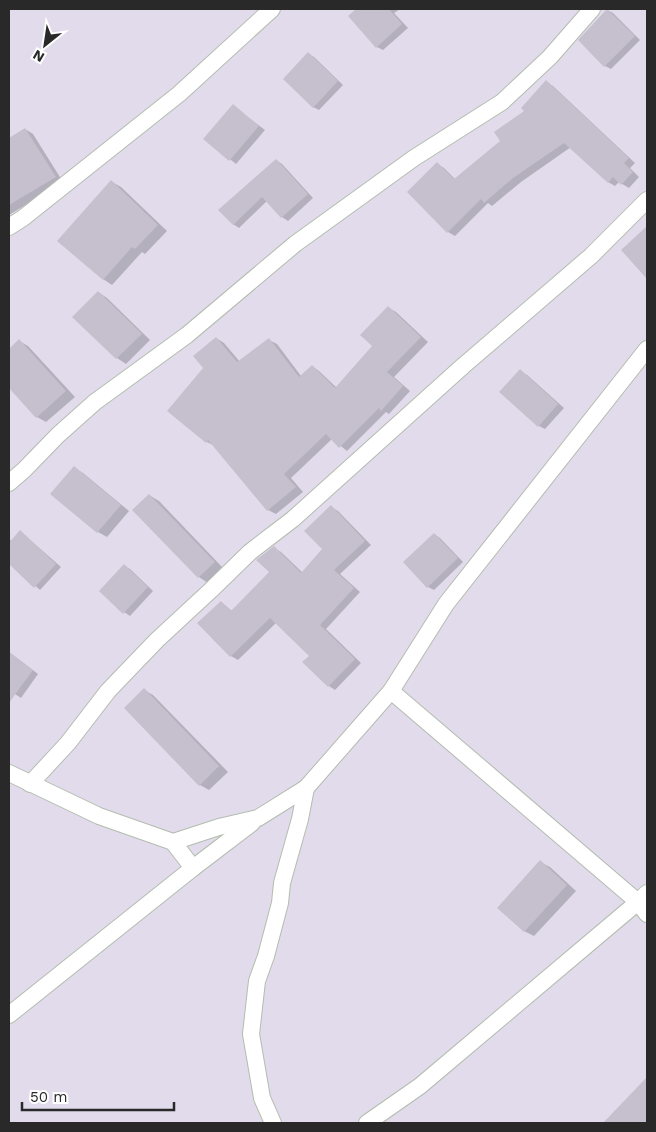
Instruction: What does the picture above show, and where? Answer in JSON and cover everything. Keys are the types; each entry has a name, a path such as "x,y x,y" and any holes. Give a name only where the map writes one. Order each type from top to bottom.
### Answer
{"street":[{"path":"9,227 24,218 179,94 272,9"},
{"path":"9,483 95,402 187,335 295,244 414,158 502,102 550,57 592,9"},
{"path":"30,784 68,743 108,691 157,640 250,552 294,519 449,379 591,256 647,200"},
{"path":"9,1015 258,818 306,788 391,691 446,604 647,350"},
{"path":"367,1123 420,1086 644,903 391,691"},
{"path":"9,773 99,816 173,842 193,868"},
{"path":"273,1123 262,1098 251,1034 257,981 266,956 280,903 282,883 300,819 306,788"},
{"path":"173,842 258,818"}],"building":[{"path":"356,9 389,9 402,24 376,48 348,16"},
{"path":"607,9 635,36 604,67 578,40"},
{"path":"308,52 338,81 313,108 283,79"},
{"path":"546,80 629,158 624,163 633,172 621,185 613,177 608,183 564,143 513,178 484,203 481,199 447,233 407,192 437,162 454,179 500,141 494,132 524,111 521,108"},
{"path":"233,104 259,126 229,161 203,139"},
{"path":"25,128 56,177 9,205 9,138"},
{"path":"276,159 308,194 281,218 262,197 233,225 218,210"},
{"path":"111,180 158,225 135,249 132,247 103,280 57,241"},
{"path":"647,226 647,279 621,250"},
{"path":"98,291 142,334 116,359 72,317"},
{"path":"388,306 421,337 387,372 403,386 381,411 379,408 339,448 326,434 284,474 296,487 267,511 208,440 206,443 167,411 203,368 193,356 216,337 237,362 269,338 299,377 312,365 335,388 372,346 360,335"},
{"path":"19,339 66,391 36,418 9,388 9,349"},
{"path":"520,369 558,404 538,427 499,392"},
{"path":"74,466 121,505 97,533 50,494"},
{"path":"149,494 215,562 198,578 132,510"},
{"path":"331,505 365,541 334,570 354,588 320,625 355,659 328,687 302,662 309,656 270,618 230,657 197,623 221,601 231,611 269,572 256,560 274,546 301,573 322,549 304,531"},
{"path":"20,530 56,564 34,588 9,564 9,543"},
{"path":"434,533 458,558 427,588 403,562"},
{"path":"124,564 148,587 123,614 99,591"},
{"path":"9,652 33,670 9,703"},
{"path":"144,688 219,766 199,786 124,708"},
{"path":"540,860 567,885 524,932 497,908"},
{"path":"647,1077 647,1123 603,1123"}]}
